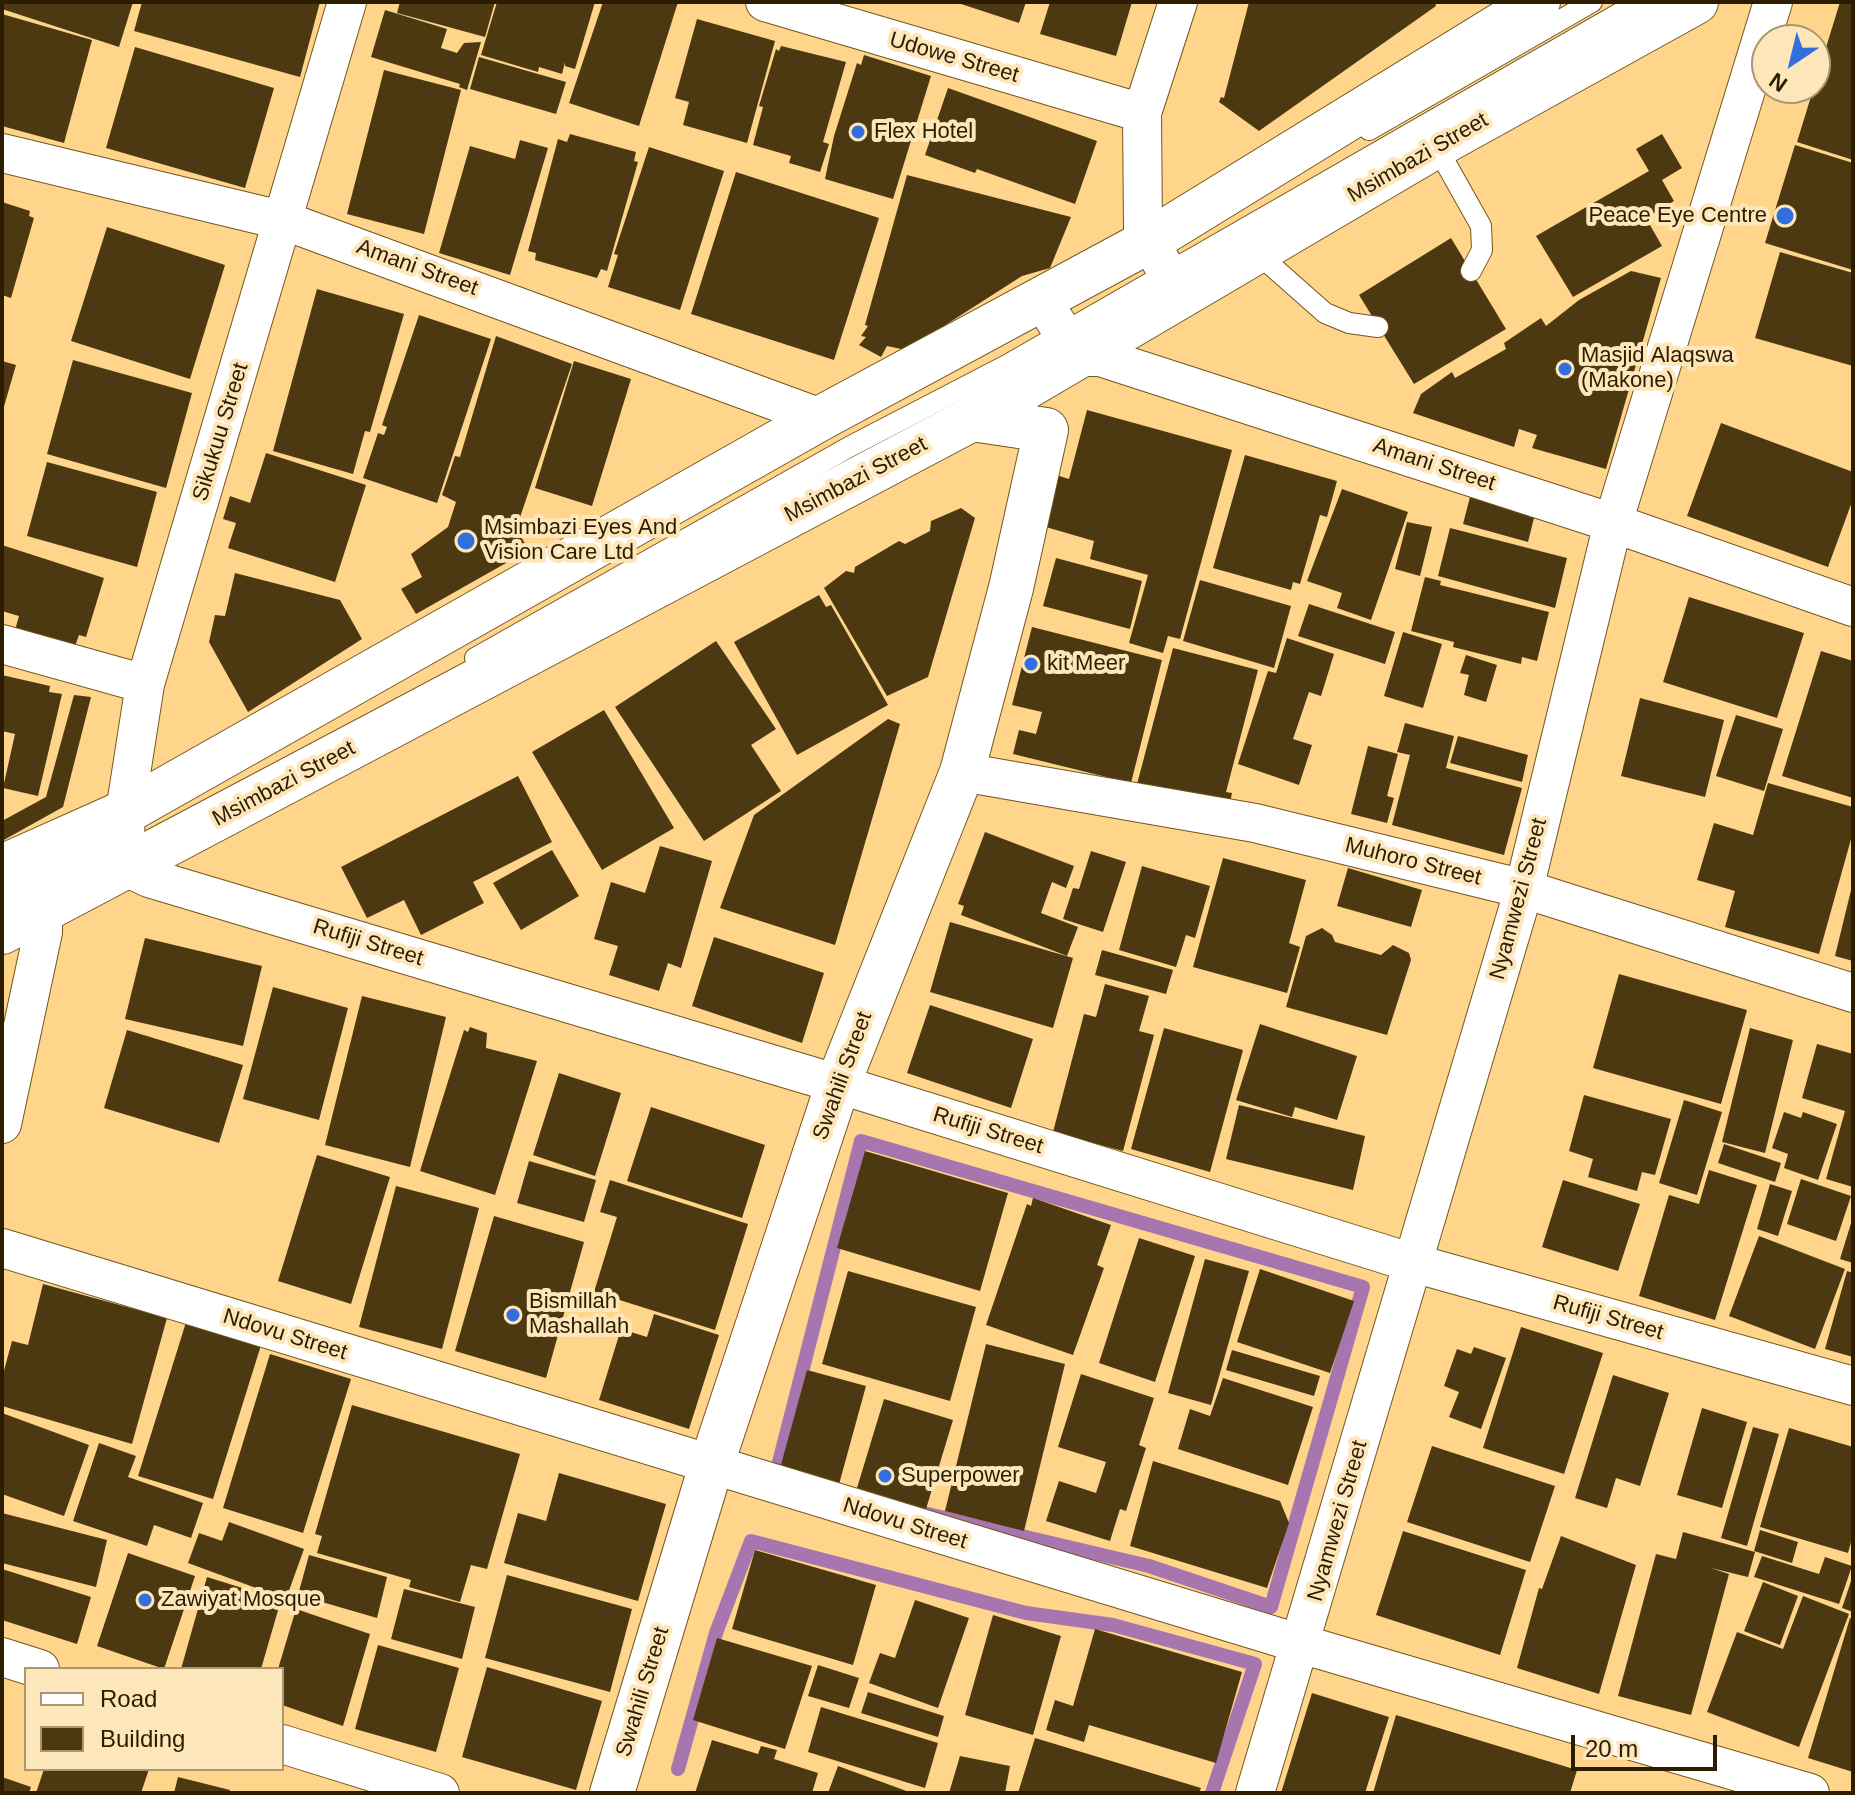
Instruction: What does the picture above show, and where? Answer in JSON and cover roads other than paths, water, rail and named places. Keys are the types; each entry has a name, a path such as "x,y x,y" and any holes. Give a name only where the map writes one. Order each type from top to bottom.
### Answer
{"street":[{"name":"Sikukuu Street","path":"125,842 145,684 285,221 347,2"},
{"name":"Udowe Street","path":"765,2 1142,113"},
{"path":"1163,265 1143,229 1142,113 1178,2"},
{"name":"Msimbazi Street","path":"2,932 21,890 125,842 821,418 1058,325 1163,265 1538,2"},
{"name":"Msimbazi Street","path":"21,890 125,842 972,419 1058,325 1163,265 1256,252 1436,146 1696,2"},
{"name":"Nyamwezi Street","path":"1255,1793 1524,889 1613,523 1773,2"},
{"name":"Amani Street","path":"2,153 285,221 821,418"},
{"name":"Amani Street","path":"1058,325 1100,357 1613,523 1853,607"},
{"name":"Swahili Street","path":"612,1793 711,1466 838,1084 962,772 1011,588 1046,430 972,419"},
{"path":"2,644 145,684"},
{"name":"Muhoro Street","path":"962,772 1255,823 1524,889 1853,993"},
{"name":"Rufiji Street","path":"125,842 149,878 838,1084 1413,1263 1853,1386"},
{"path":"2,1124 43,932 21,890"},
{"name":"Ndovu Street","path":"2,1248 1301,1644 1810,1793"},
{"path":"2,1657 34,1667"},
{"path":"284,1745 440,1793"}],"lane":[{"path":"1163,265 1592,2"},
{"path":"1163,265 1639,2"},
{"path":"1436,146 1481,226 1482,250 1471,271"},
{"path":"1256,252 1325,313 1349,323 1378,327"},
{"path":"125,842 849,447 1058,325"}],"waterway":[{"path":"861,1141 1363,1287 1271,1607 1149,1566 775,1478 861,1141"},
{"path":"678,1769 716,1633 751,1541 1026,1613 1113,1625 1255,1664 1212,1793"}],"place":[{"name":"Flex Hotel","path":"858,132"},
{"name":"Peace Eye Centre","path":"1785,216"},
{"name":"Masjid Alaqswa (Makone)","path":"1565,369"},
{"name":"Msimbazi Eyes And Vision Care Ltd","path":"466,541"},
{"name":"kit Meer","path":"1031,664"},
{"name":"Bismillah Mashallah","path":"513,1315"},
{"name":"Superpower","path":"885,1476"},
{"name":"Zawiyat Mosque","path":"145,1600"}]}
